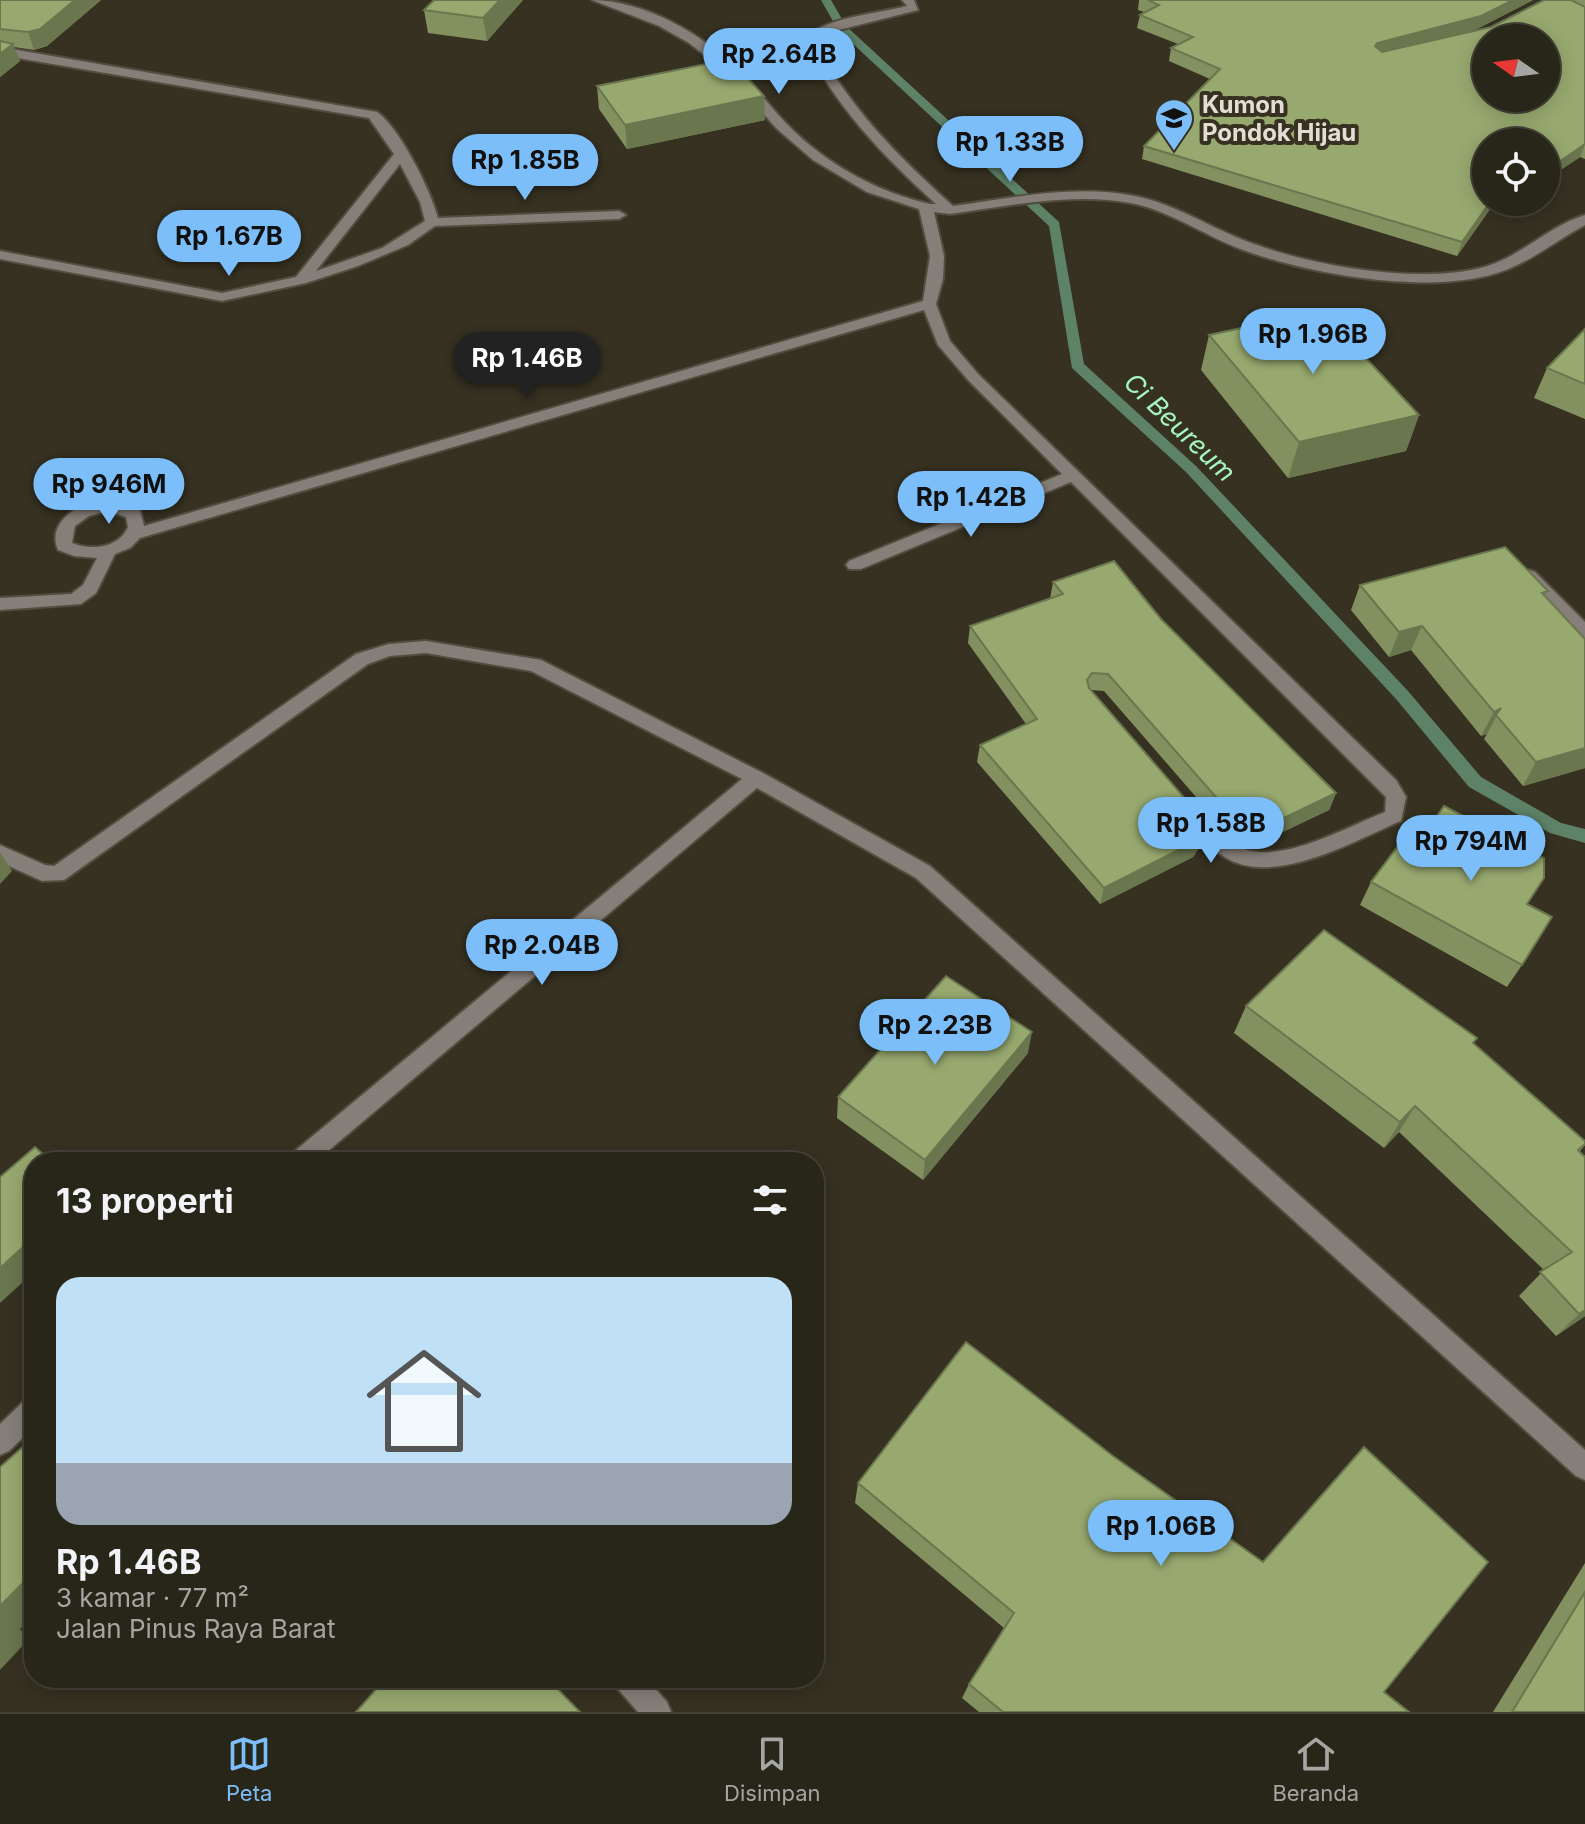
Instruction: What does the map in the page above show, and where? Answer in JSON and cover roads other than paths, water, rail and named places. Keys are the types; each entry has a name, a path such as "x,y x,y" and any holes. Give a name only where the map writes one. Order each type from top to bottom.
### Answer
{"street":[{"path":"598,0 651,15 722,61 802,145 868,187 926,209 950,210 1094,195 1133,199 1181,215 1251,248 1344,268 1399,275 1465,278 1499,268 1585,219"},
{"path":"650,0 651,15"},
{"path":"908,0 914,8 823,30 808,39 831,85 875,142 950,210"},
{"path":"0,51 373,115 380,120 401,154 427,202 432,222"},
{"path":"301,280 401,154"},
{"path":"926,209 935,237 940,275 929,304 943,342 973,377 1072,476 1389,785 1396,797 1394,816 1267,863 1237,855 1223,847 1174,789"},
{"path":"0,255 222,297 301,280 398,245 416,236 432,222 619,215"},
{"path":"0,604 75,600 90,589 108,552 135,534 929,304"},
{"path":"855,565 1072,476"},
{"path":"108,552 74,553 64,546 62,536 65,525 77,515 109,505 134,514 138,524 135,534"},
{"path":"1515,560 1585,633"},
{"path":"0,853 42,873 57,874 362,659 389,650 448,649 535,665 756,778 923,872 1585,1467"},
{"path":"310,1152 756,778"},
{"path":"0,1442 24,1419"},
{"path":"636,1688 657,1712"}],"waterway":[{"name":"Ci Beureum","path":"826,0 842,28 1055,225 1077,365 1191,469 1402,695 1475,782 1556,828 1585,836"}],"place":[{"name":"Kumon Pondok Hijau","path":"1174,152"}]}
